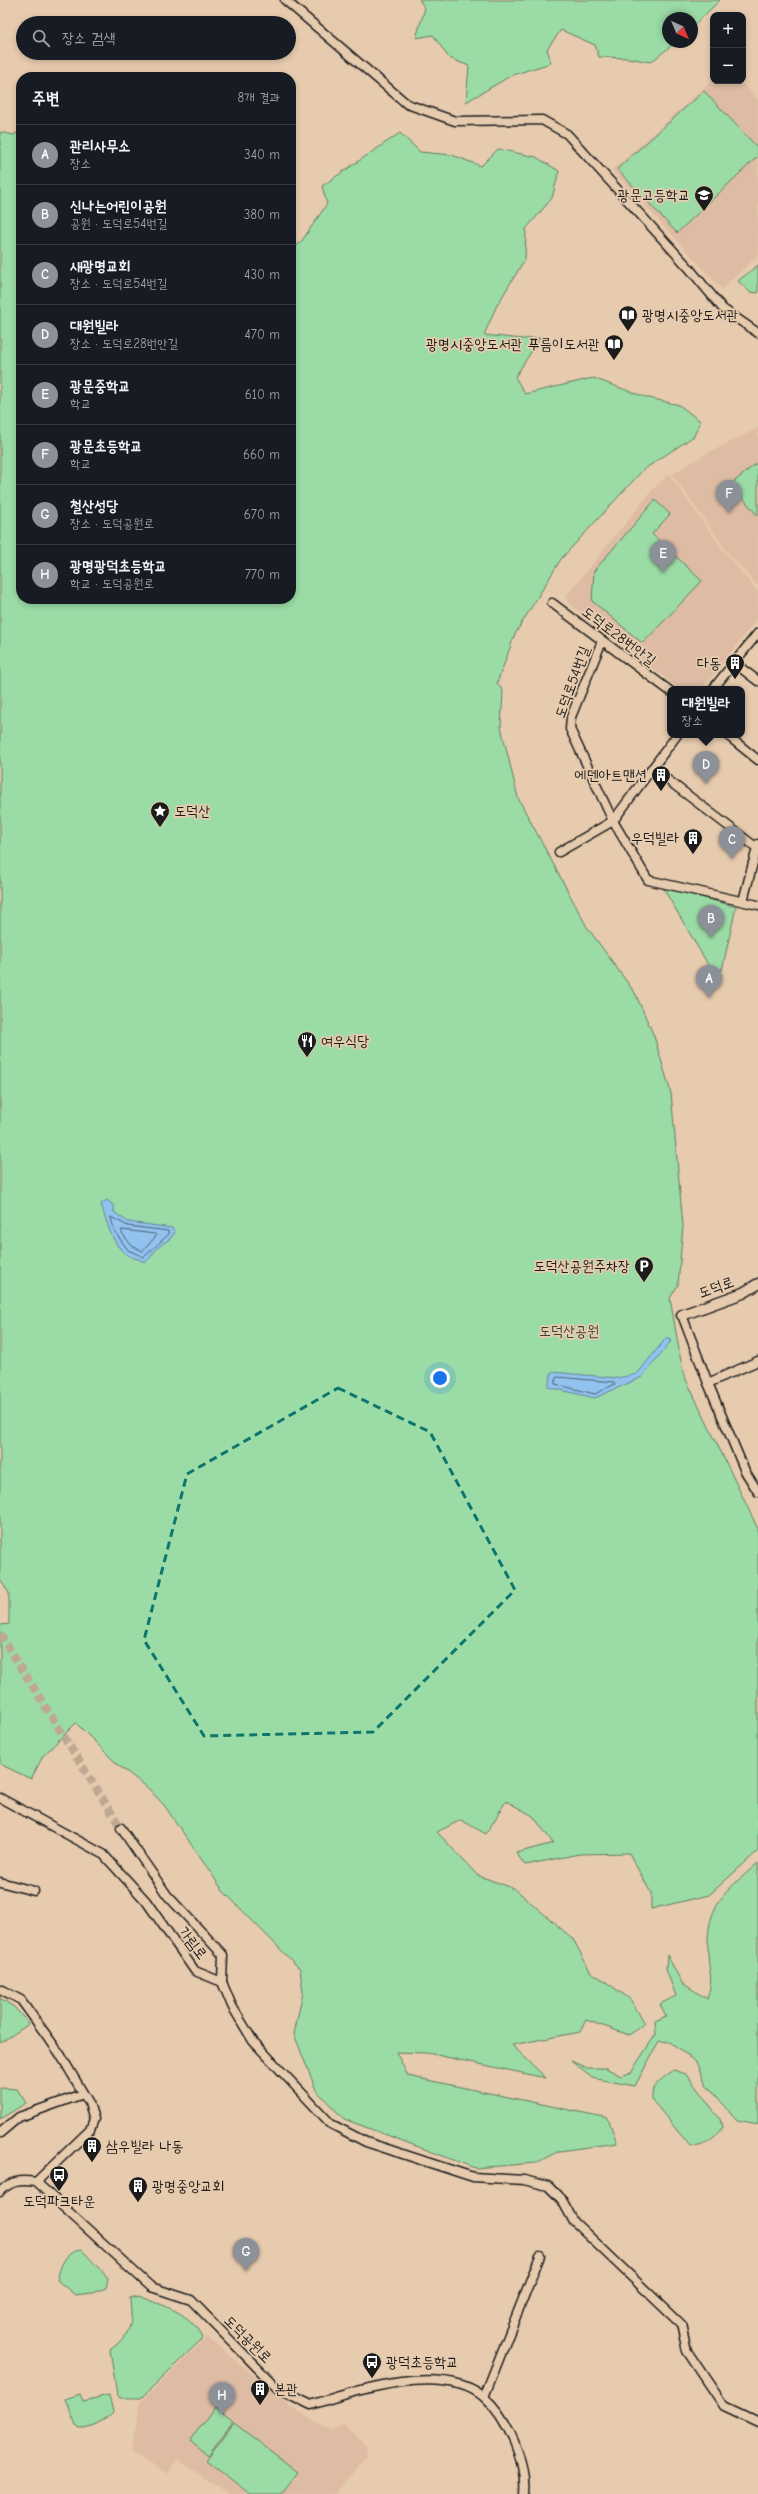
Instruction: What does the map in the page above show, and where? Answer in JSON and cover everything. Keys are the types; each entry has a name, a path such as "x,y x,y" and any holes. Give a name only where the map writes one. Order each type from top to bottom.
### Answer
{"street":[{"path":"285,0 407,104 456,121 542,120 567,134 689,268 723,309 758,333"},
{"name":"도덕로28번안길","path":"552,603 667,689"},
{"path":"714,686 758,632"},
{"name":"도덕로54번길","path":"602,641 571,717 570,729 613,821 648,880 758,905"},
{"path":"733,662 758,681"},
{"path":"559,852 613,821 675,738"},
{"path":"731,738 758,760"},
{"path":"652,768 757,846 743,901"},
{"name":"도덕로","path":"682,1316 743,1293 758,1284"},
{"path":"682,1316 745,1472 758,1492"},
{"path":"708,1383 758,1361"},
{"name":"가림로","path":"0,1798 103,1854 146,1901 195,1971 222,1982 223,1955 167,1895 121,1828"},
{"path":"0,1882 34,1891"},
{"path":"222,1982 232,2006 253,2041 332,2124 366,2142 473,2177 524,2180 548,2186 562,2200 574,2222 681,2324 687,2350 724,2406 758,2422"},
{"path":"0,1989 21,2000 60,2054 83,2094 94,2119 90,2130 36,2182 20,2179 6,2185 0,2192"},
{"path":"0,2134 19,2117 83,2094"},
{"name":"도덕공원로","path":"36,2182 151,2287 191,2300 277,2388 311,2405 356,2390 411,2380 443,2381 476,2390 494,2406 513,2442 524,2472 524,2494"},
{"path":"484,2397 540,2256"}],"highlighted area":[{"path":"338,1388 430,1432 515,1590 373,1732 204,1736 144,1640 187,1474"}],"shaded area":[{"name":"광문고등학교","path":"710,83 710,84 743,84 758,100 758,255 722,289 612,170"},
{"path":"758,428 758,586 728,553 672,474 706,454"},
{"path":"669,474 726,554 758,592 758,617 717,671 703,686 676,686 568,603 566,596 655,487"},
{"path":"207,2337 292,2407 332,2432 342,2424 368,2446 367,2455 336,2494 228,2494 177,2459 167,2475 131,2452 141,2401"}],"green space":[{"path":"419,0 720,0 698,21 698,12 662,12 662,48 668,48 651,62 628,58 599,57 595,45 561,30 547,49 551,63 512,75 466,102 469,66 449,58 433,35 416,38 425,8"},
{"path":"704,91 758,148 758,156 677,233 617,169"},
{"name":"도덕산공원","path":"0,132 13,135 16,134 16,604 296,604 296,246 301,242 327,204 322,186 400,133 420,152 452,155 481,166 498,149 536,157 559,171 552,198 526,229 525,259 496,307 484,335 523,339 540,338 515,377 525,394 593,378 645,397 679,405 700,421 694,436 643,470 561,559 515,634 497,683 503,691 501,727 518,798 587,927 635,993 654,1036 671,1093 683,1226 678,1285 670,1298 683,1373 758,1529 758,1851 709,1895 651,1909 651,1893 629,1853 579,1854 525,1865 516,1853 553,1843 533,1816 506,1801 486,1834 461,1820 437,1832 477,1875 515,1889 573,1939 590,1971 630,1999 645,2023 629,2035 586,2020 580,2032 512,2045 546,2078 427,2053 396,2052 408,2076 608,2118 617,2143 559,2151 536,2163 475,2168 344,2119 316,2090 294,2034 303,1992 300,1969 224,1892 164,1805 148,1788 118,1765 76,1723 43,1756 31,1779 0,1764 0,1625 9,1624 9,1593 0,1580"},
{"path":"758,265 758,293 750,292 738,281"},
{"path":"758,462 758,516 731,484"},
{"path":"655,500 670,514 652,534 702,581 644,642 641,642 592,601 594,571"},
{"path":"662,886 736,907 722,970 710,968"},
{"path":"758,1863 758,2124 737,2120 706,2084 696,2062 670,2042 659,2041 635,2086 592,2078 571,2061 587,2068 606,2068 621,2076 631,2072 656,2034 655,2021 666,2016 660,2004 676,1996 666,1969 667,1955 682,1983 707,1999 711,1981 708,1937 714,1911 726,1892"},
{"path":"0,1998 14,2007 29,2024 0,2043"},
{"path":"674,2070 687,2075 720,2119 722,2127 716,2135 709,2141 700,2145 690,2146 652,2100 652,2094 655,2086"},
{"path":"0,2088 17,2089 26,2103 0,2119"},
{"path":"82,2250 108,2278 106,2288 92,2293 75,2295 57,2280 62,2264 68,2256 71,2253"},
{"path":"139,2296 176,2311 184,2316 198,2330 202,2339 141,2398 120,2398 117,2394 110,2350 118,2344 127,2333 131,2322 130,2298"},
{"path":"80,2394 83,2401 109,2395 113,2412 107,2418 98,2423 89,2427 80,2428 76,2425 65,2399"},
{"path":"215,2408 233,2422 208,2455 190,2440"},
{"path":"234,2423 298,2472 281,2494 250,2494 206,2460"}],"water":[{"path":"107,1200 114,1206 114,1212 128,1222 172,1228 175,1232 174,1235 158,1248 145,1262 127,1255 117,1245 107,1225 101,1204"},
{"path":"667,1337 671,1341 642,1377 595,1398 548,1387 552,1372 617,1378 637,1374"}],"tunnel":[{"path":"0,1634 121,1828"}],"place":[{"name":"광문고등학교","path":"704,212"},
{"name":"광명시중앙도서관","path":"628,332"},
{"name":"광명시중앙도서관 푸름이도서관","path":"614,361"},
{"name":"광문초등학교","path":"729,513"},
{"name":"광문중학교","path":"663,573"},
{"name":"다동","path":"735,680"},
{"name":"대원빌라","path":"706,784"},
{"name":"에덴아트맨션","path":"661,792"},
{"name":"도덕산","path":"160,828"},
{"name":"우덕빌라","path":"693,855"},
{"name":"새광명교회","path":"732,859"},
{"name":"신나는어린이공원","path":"711,938"},
{"name":"관리사무소","path":"709,998"},
{"name":"여우식당","path":"307,1058"},
{"name":"도덕산공원주차장","path":"644,1283"},
{"name":"삼우빌라 나동","path":"92,2163"},
{"name":"도덕파크타운","path":"59,2192"},
{"name":"광명중앙교회","path":"138,2203"},
{"name":"철산성당","path":"246,2271"},
{"name":"광덕초등학교","path":"372,2379"},
{"name":"본관","path":"260,2406"},
{"name":"광명광덕초등학교","path":"222,2415"}]}
